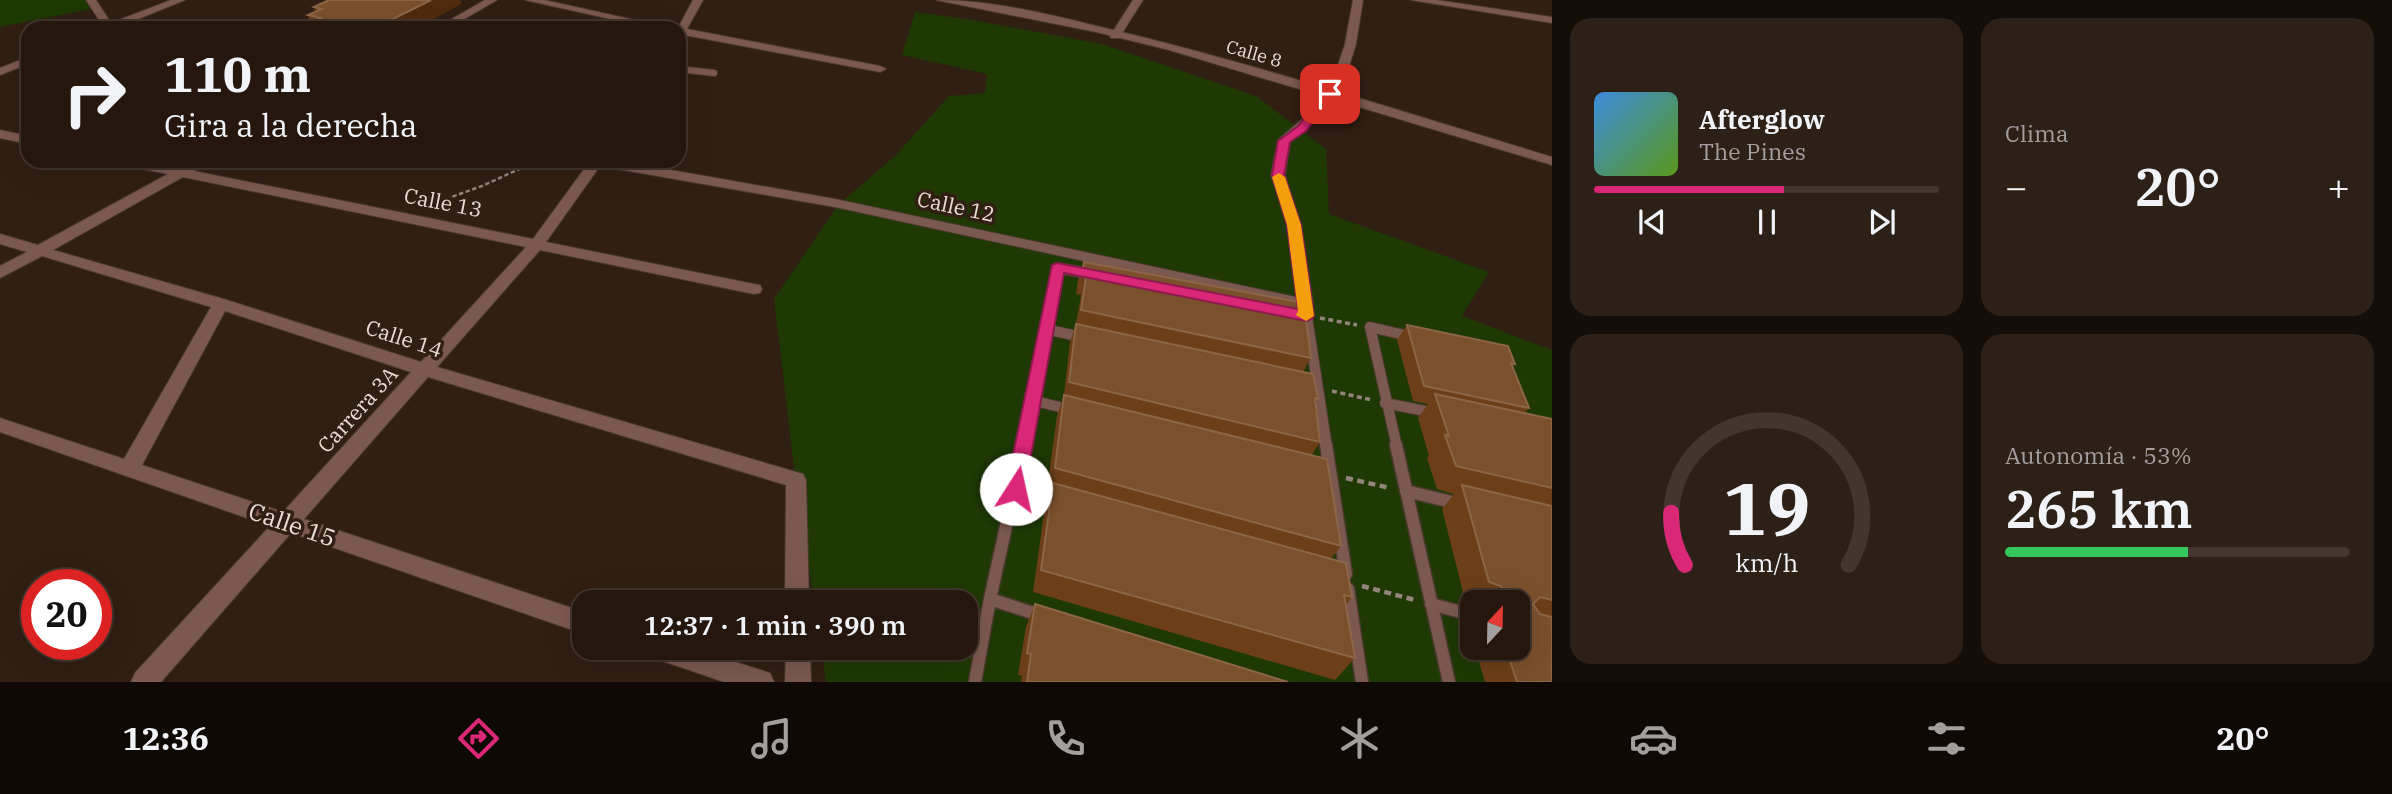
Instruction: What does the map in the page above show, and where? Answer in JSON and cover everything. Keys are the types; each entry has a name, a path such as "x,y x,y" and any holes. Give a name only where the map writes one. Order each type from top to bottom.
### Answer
{"street":[{"path":"91,0 104,21"},
{"path":"126,21 180,0"},
{"path":"454,21 492,0"},
{"path":"530,0 632,21"},
{"path":"686,21 698,0"},
{"name":"Calle 8","path":"941,0 1017,11 1118,33"},
{"name":"Calle 8","path":"988,0 1027,6 1552,153"},
{"path":"1118,33 1138,0"},
{"path":"1302,311 1294,225 1278,175 1284,141 1302,128 1333,91 1351,37 1358,0"},
{"path":"1416,0 1552,20"},
{"path":"686,33 880,69"},
{"path":"0,72 21,63"},
{"name":"Calle 8","path":"1333,91 1552,162"},
{"path":"0,134 21,139"},
{"name":"Calle 13","path":"156,168 754,289"},
{"path":"0,273 189,168"},
{"name":"Carrera 3A","path":"144,682 537,244 592,168"},
{"name":"Calle 12","path":"637,168 835,203 1302,311"},
{"name":"Calle 14","path":"0,239 221,304 425,370 796,480 797,590"},
{"path":"130,468 221,304"},
{"name":"Calle 15","path":"0,425 572,619"},
{"path":"694,660 761,682"},
{"path":"798,660 798,682"}],"lane":[{"path":"686,70 715,73"},
{"path":"975,682 990,599 1016,489 1057,268 1098,275"},
{"path":"1302,311 1312,387 1331,475 1340,581 1362,682"},
{"path":"1423,339 1370,327 1449,682"},
{"path":"1045,328 1099,341"},
{"path":"1031,400 1084,413"},
{"path":"1385,403 1452,417"},
{"path":"1318,471 1331,475"},
{"path":"1016,489 1078,506"},
{"path":"1406,491 1472,507"},
{"path":"990,599 1052,620"},
{"path":"1431,604 1460,612"}],"path":[{"path":"392,215 445,200 520,168"},
{"path":"1302,311 1370,327"},
{"path":"1312,387 1385,403"},
{"path":"1331,475 1406,491"},
{"path":"1340,581 1431,604"}],"green space":[{"path":"0,0 87,0 91,9 21,21 0,27"},
{"path":"915,12 1102,44 1256,96 1326,149 1329,214 1489,272 1462,316 1552,350 1552,682 826,682 823,660 978,660 978,590 812,590 796,484 774,299 838,205 895,156 949,96 985,93 987,74 902,55"}],"building":[{"path":"329,0 431,0 389,21 314,21 321,18 308,15 322,9 314,7"},
{"path":"1084,262 1304,303 1311,358 1081,310 1086,277 1081,276"},
{"path":"1076,324 1313,374 1318,399 1315,398 1320,442 1069,382"},
{"path":"1407,325 1508,346 1515,364 1511,363 1529,408 1424,386"},
{"path":"1435,394 1552,419 1552,488 1456,466"},
{"path":"1064,395 1327,459 1341,546 1055,468"},
{"path":"1053,483 1346,563 1352,597 1344,595 1355,658 1041,570"},
{"path":"1462,485 1552,506 1552,600 1540,597 1533,604 1540,614 1552,617 1552,682 1517,682 1510,660 1530,660 1530,590 1503,590 1501,586 1489,582"},
{"path":"1035,604 1288,682 1027,682 1031,654 1027,653"}],"slow traffic":[{"path":"1279,177 1294,225 1306,316 1303,315"}],"route":[{"path":"1016,489 1057,268 1306,316 1294,225 1278,175 1284,141 1302,128 1330,94"}]}
